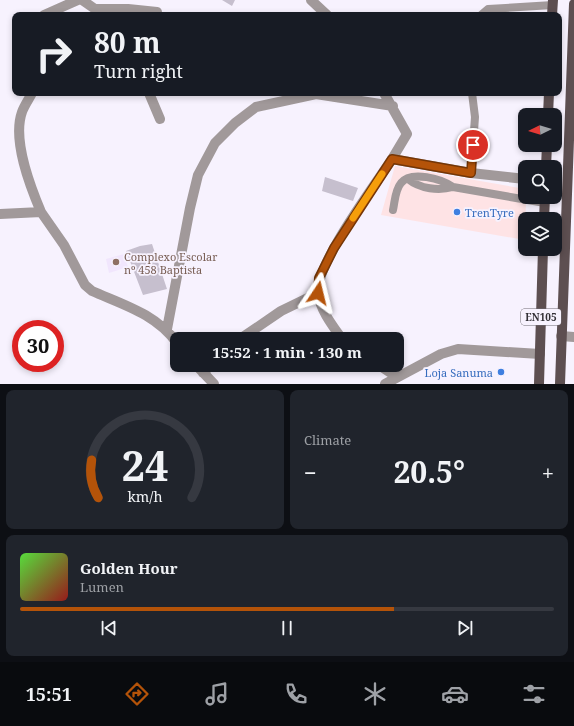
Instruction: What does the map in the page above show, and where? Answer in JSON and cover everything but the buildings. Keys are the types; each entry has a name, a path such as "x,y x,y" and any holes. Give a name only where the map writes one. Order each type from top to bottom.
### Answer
{"main road":[{"name":"EN105","path":"560,384 574,4"},
{"path":"548,108 549,96"},
{"name":"EN105","path":"539,384 543,256"}],"street":[{"path":"51,12 78,0"},
{"path":"82,0 95,9 123,12 157,12"},
{"path":"311,0 324,12"},
{"path":"30,96 22,112 19,124 24,168 41,212 64,245 85,285 92,291 152,318 167,329 170,333"},
{"path":"150,96 160,119"},
{"path":"167,329 190,208 198,175 216,143 235,123 256,107 307,96"},
{"path":"329,96 392,106"},
{"path":"337,332 325,314 318,293 319,278 334,248 407,134 386,96"},
{"path":"392,159 471,173 518,178"},
{"path":"0,214 41,212"},
{"path":"250,332 281,310 318,293"},
{"path":"561,336 574,337"},
{"path":"385,384 441,354 458,349 540,354"},
{"path":"203,372 214,384"},
{"path":"390,372 397,377"}],"lane":[{"path":"484,12 488,9 552,7"},
{"path":"471,173 475,117 472,96"},
{"path":"393,210 398,188 402,181 416,176 445,181 453,187 518,196"}],"shaded area":[{"path":"395,166 518,188 518,204 526,204 526,212 518,212 518,239 381,215"},
{"name":"Complexo Escolar nº 458 Baptista","path":"124,254 128,267 109,273 106,259"}],"slow traffic":[{"path":"353,218 382,174"}],"place":[{"name":"TrenTyre","path":"457,212"},
{"name":"Complexo Escolar nº 458 Baptista","path":"116,262"},
{"name":"Loja Sanuma","path":"501,372"}],"route":[{"path":"318,293 319,278 334,248 392,159 471,173 473,145"}]}
